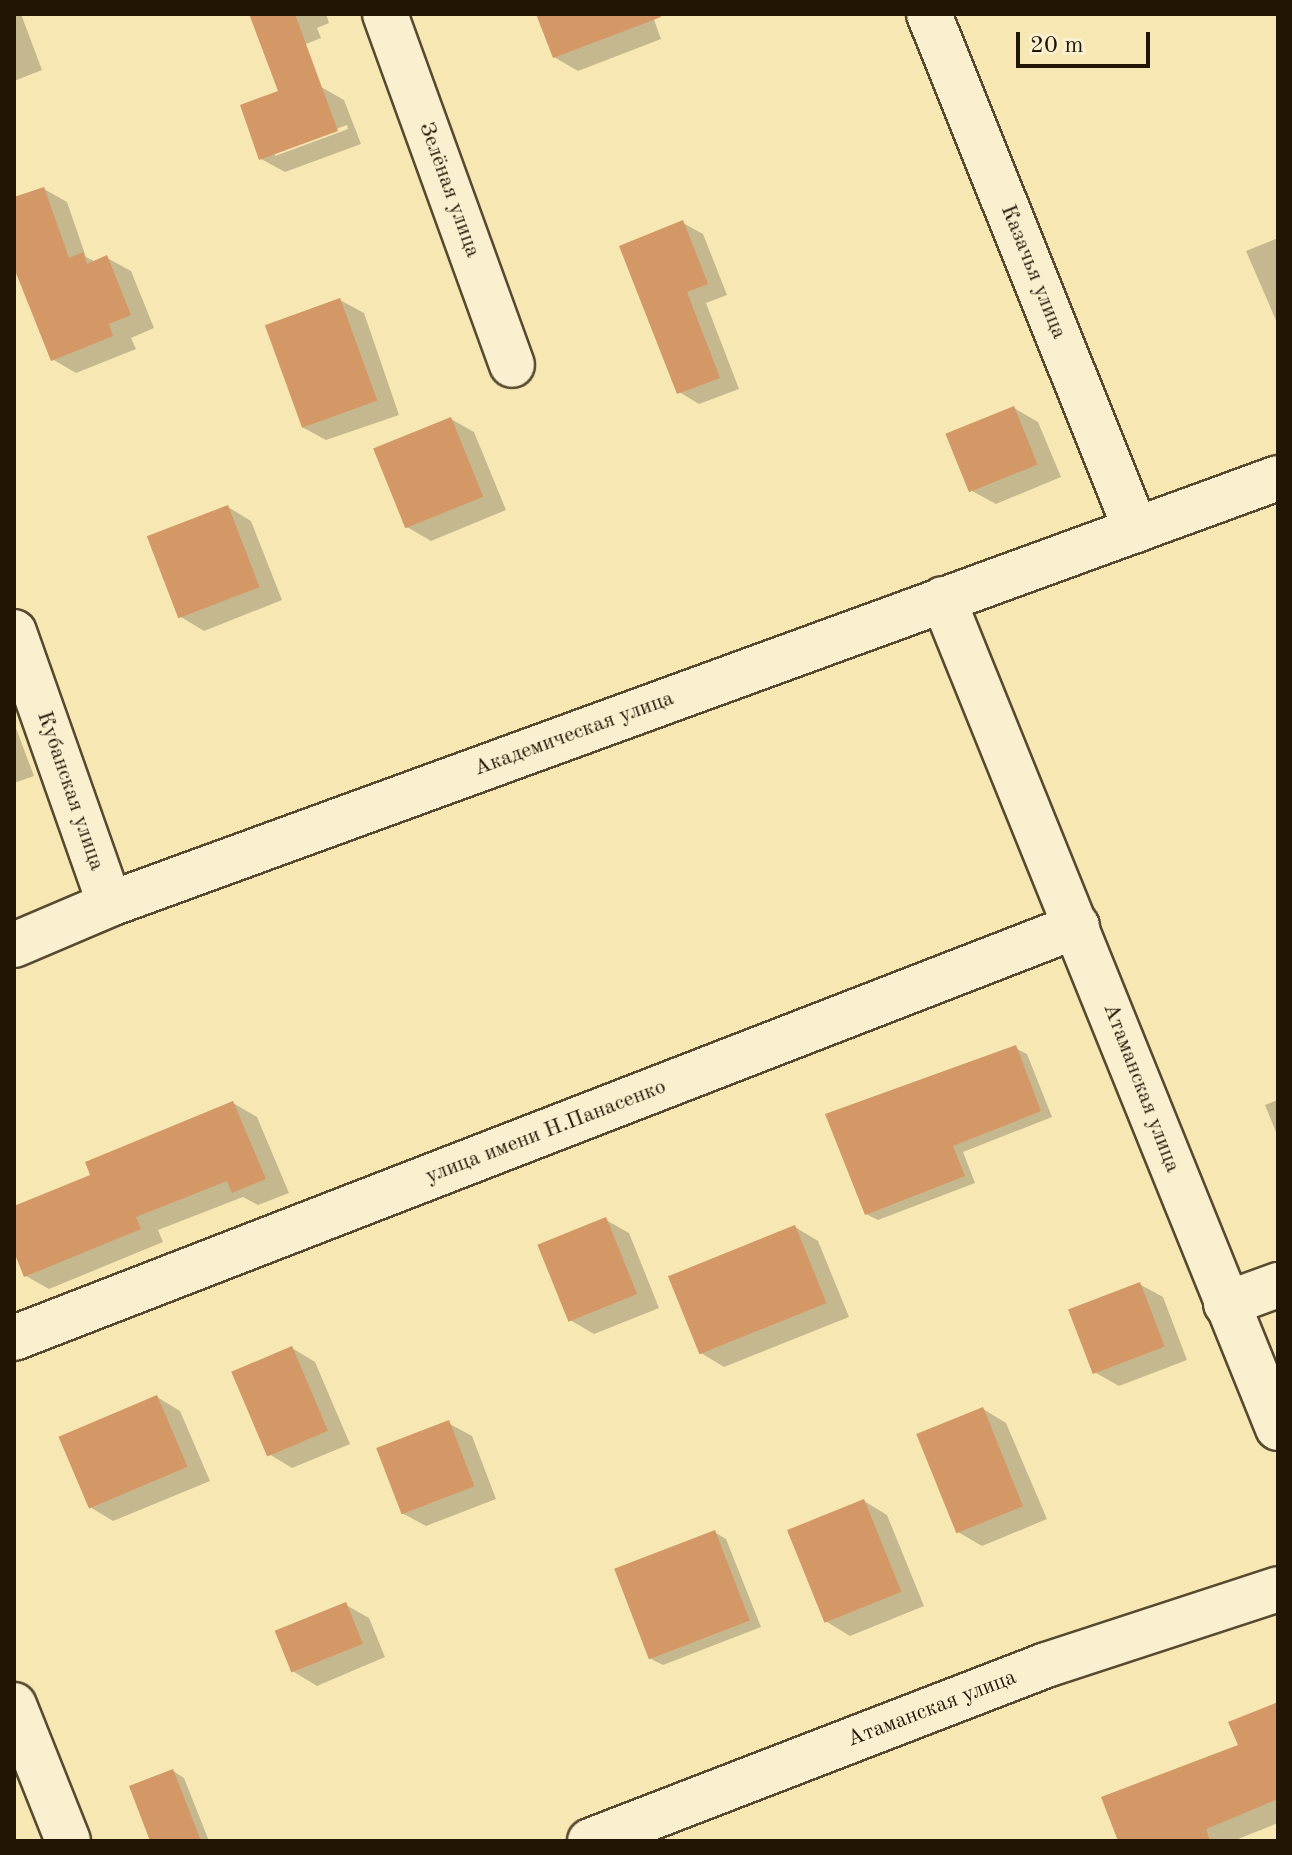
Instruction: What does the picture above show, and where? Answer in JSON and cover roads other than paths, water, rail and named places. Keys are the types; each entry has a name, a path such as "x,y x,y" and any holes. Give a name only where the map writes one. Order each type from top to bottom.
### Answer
{"street":[{"name":"Зелёная улица","path":"385,14 512,365"},
{"name":"Казачья улица","path":"929,14 1136,530"},
{"name":"Академическая улица","path":"14,945 110,904 1278,478"},
{"name":"Атаманская улица","path":"943,599 1278,1428"},
{"name":"Кубанская улица","path":"14,632 110,904"},
{"name":"улица имени Н.Панасенко","path":"14,1338 1077,926"},
{"path":"1226,1304 1278,1285"},
{"name":"Атаманская улица","path":"590,1841 1046,1665 1278,1589"},
{"path":"14,1705 68,1841"}]}
